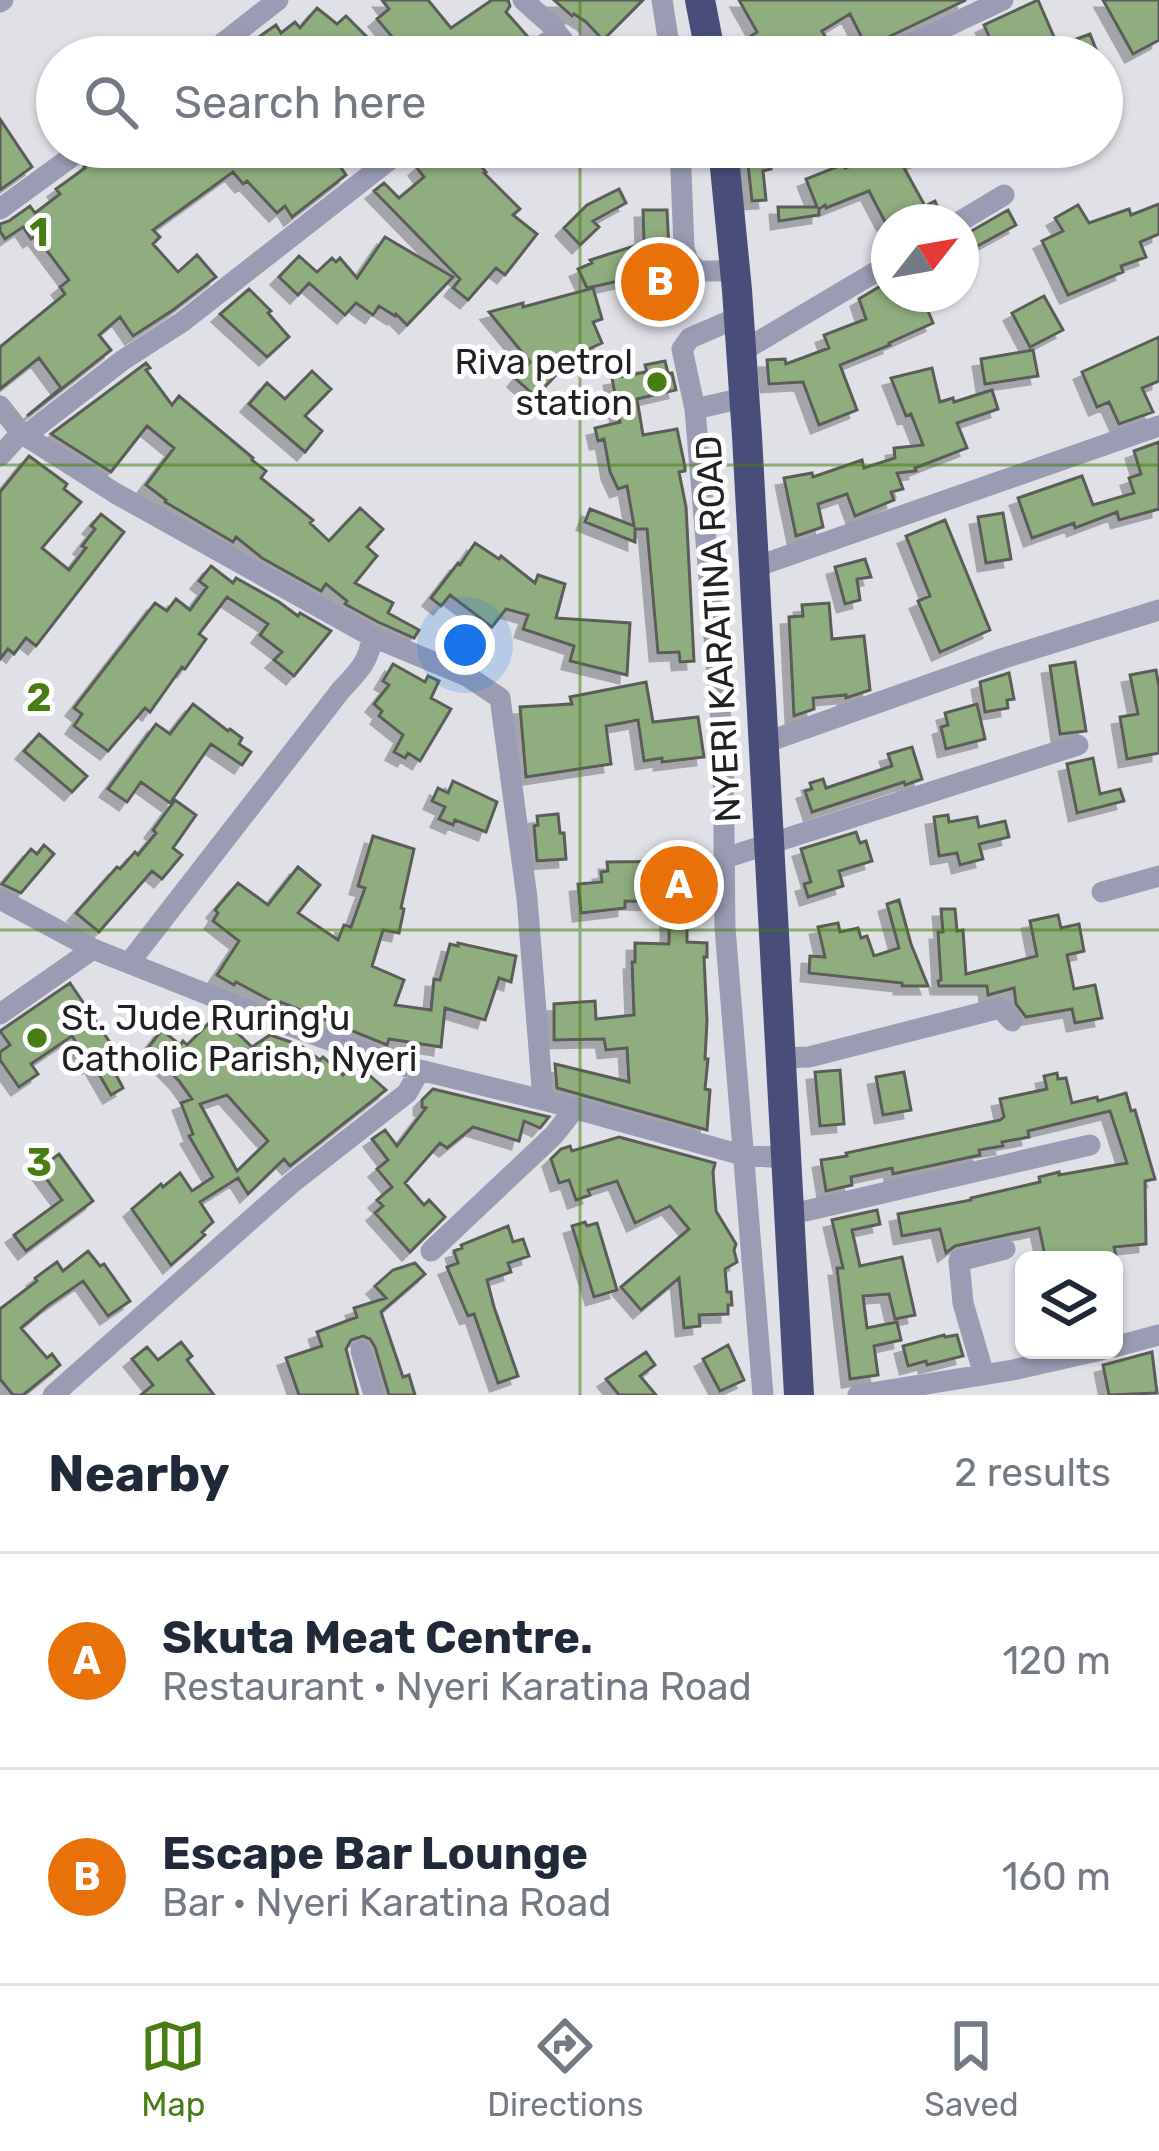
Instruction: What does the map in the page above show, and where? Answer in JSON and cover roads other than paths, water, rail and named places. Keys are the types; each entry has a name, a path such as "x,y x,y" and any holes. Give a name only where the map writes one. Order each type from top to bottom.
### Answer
{"highway":[{"path":"700,0 707,36"},
{"name":"NYERI KARATINA ROAD","path":"724,168 739,317 799,1395"}],"street":[{"path":"232,36 278,0"},
{"path":"523,0 557,35"},
{"path":"662,0 668,36"},
{"path":"927,36 1003,0"},
{"path":"0,209 56,168"},
{"path":"0,457 24,434 182,322 379,168"},
{"path":"681,168 688,261 698,271 734,271"},
{"path":"979,210 1004,195"},
{"path":"741,352 871,275"},
{"path":"739,317 690,338 682,349 695,410 723,745 725,928 763,1395"},
{"path":"695,410 743,398"},
{"path":"0,406 24,434 115,493 371,636 467,676 500,698 527,898 542,1100"},
{"path":"752,568 1159,426"},
{"path":"764,743 1004,658 1159,610"},
{"path":"129,963 361,669 371,636"},
{"path":"725,858 1078,745"},
{"path":"1102,892 1159,876"},
{"path":"0,899 93,949 260,1015 420,1070 742,1155 785,1158"},
{"path":"0,1014 93,949"},
{"path":"780,1058 809,1057 1000,1008 1012,1021"},
{"path":"52,1395 292,1184 407,1093 420,1070"},
{"path":"430,1251 554,1135 575,1108"},
{"path":"788,1214 1090,1145"},
{"path":"984,1375 963,1304 958,1261 1005,1249"},
{"path":"1123,1345 1159,1335"},
{"path":"759,1351 796,1348"},
{"path":"361,1352 374,1395"},
{"path":"858,1395 953,1388 984,1375 1059,1359"}],"place":[{"name":"Escape Bar Lounge","path":"660,282"},
{"name":"Riva petrol station","path":"657,382"},
{"name":"Skuta Meat Centre.","path":"679,885"},
{"name":"St. Jude Ruring'u Catholic Parish, Nyeri","path":"37,1038"}]}
